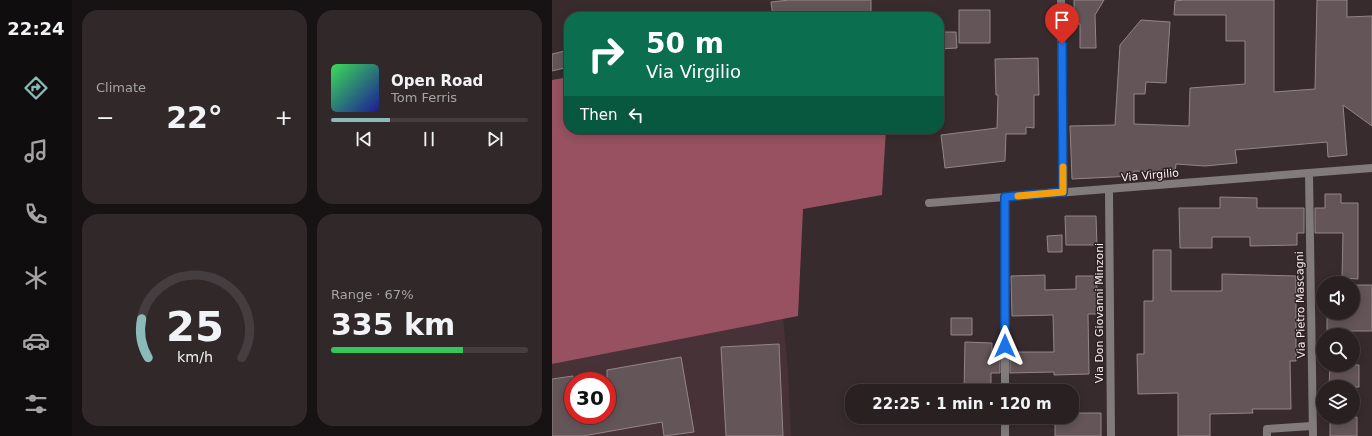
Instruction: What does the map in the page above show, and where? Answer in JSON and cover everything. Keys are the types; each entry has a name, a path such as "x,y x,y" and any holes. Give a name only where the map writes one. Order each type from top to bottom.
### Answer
{"street":[{"path":"1061,0 1063,192"},
{"name":"Via Virgilio","path":"929,203 1372,168"},
{"name":"Via Pietro Mascagni","path":"1309,173 1313,436"},
{"name":"Via Don Giovanni Minzoni","path":"1109,189 1110,436"},
{"path":"1005,197 1005,384"},
{"path":"1005,424 1005,436"},
{"path":"1267,436 1267,429 1312,426"}],"shaded area":[{"path":"564,78 564,134 886,134 882,195 803,209 798,316 552,364 552,80"},
{"path":"783,318 788,372 791,436 552,436 552,364"}],"building":[{"path":"789,0 871,0 871,12 772,12 771,2"},
{"path":"1074,0 1104,0 1095,15 1096,48 1080,48 1080,24 1074,24"},
{"path":"1274,0 1274,92 1315,89 1317,0 1347,0 1347,17 1372,16 1372,126 1343,105 1347,155 1328,157 1327,142 1235,150 1237,163 1205,166 1176,164 1175,173 1134,171 1134,176 1072,179 1070,126 1115,125 1120,45 1141,20 1170,22 1166,83 1146,82 1145,94 1134,94 1134,124 1189,126 1190,88 1245,84 1245,41 1226,41 1226,15 1174,15 1175,1"},
{"path":"959,10 990,10 990,43 959,43"},
{"path":"944,32 956,32 957,48 944,49"},
{"path":"564,51 564,68 552,71 552,54"},
{"path":"1038,58 1039,95 1034,95 1034,128 1026,127 1026,134 1006,134 1005,161 945,168 941,135 997,128 998,95 996,95 995,59"},
{"path":"1325,194 1341,194 1341,203 1358,203 1358,276 1342,276 1343,233 1315,233 1315,208 1325,208"},
{"path":"1220,197 1257,198 1257,208 1304,208 1304,233 1297,233 1297,245 1250,246 1250,237 1212,237 1212,248 1180,248 1179,208 1220,208"},
{"path":"1065,216 1096,216 1097,245 1066,245"},
{"path":"1062,235 1062,252 1048,252 1047,236"},
{"path":"1153,250 1171,250 1171,291 1222,291 1222,274 1296,276 1296,361 1290,361 1291,409 1252,409 1253,413 1210,414 1210,436 1178,436 1178,393 1138,394 1137,354 1144,354 1144,301 1153,301"},
{"path":"1045,275 1045,290 1076,289 1076,276 1096,276 1097,289 1100,289 1100,314 1088,314 1089,374 1054,375 1054,372 1010,373 1010,352 1054,352 1053,315 1012,316 1011,276"},
{"path":"1360,285 1372,285 1372,331 1360,331 1360,328 1327,328 1327,320 1360,320"},
{"path":"951,318 972,318 972,335 951,335"},
{"path":"965,342 992,343 992,352 1000,352 1000,373 991,373 991,384 964,384"},
{"path":"779,344 783,436 726,436 721,347"},
{"path":"681,357 694,432 664,436 662,422 583,436 552,436 552,379 564,377 564,424 616,424 616,372 607,372 607,370"},
{"path":"1330,372 1359,372 1359,380 1329,380"},
{"path":"1079,413 1101,413 1101,436 1055,436 1055,424 1079,424"},
{"path":"1330,424 1357,424 1357,436 1330,436"}],"slow traffic":[{"path":"1018,196 1063,192 1063,167"}],"route":[{"path":"1005,346 1005,197 1063,192 1062,44"}]}
